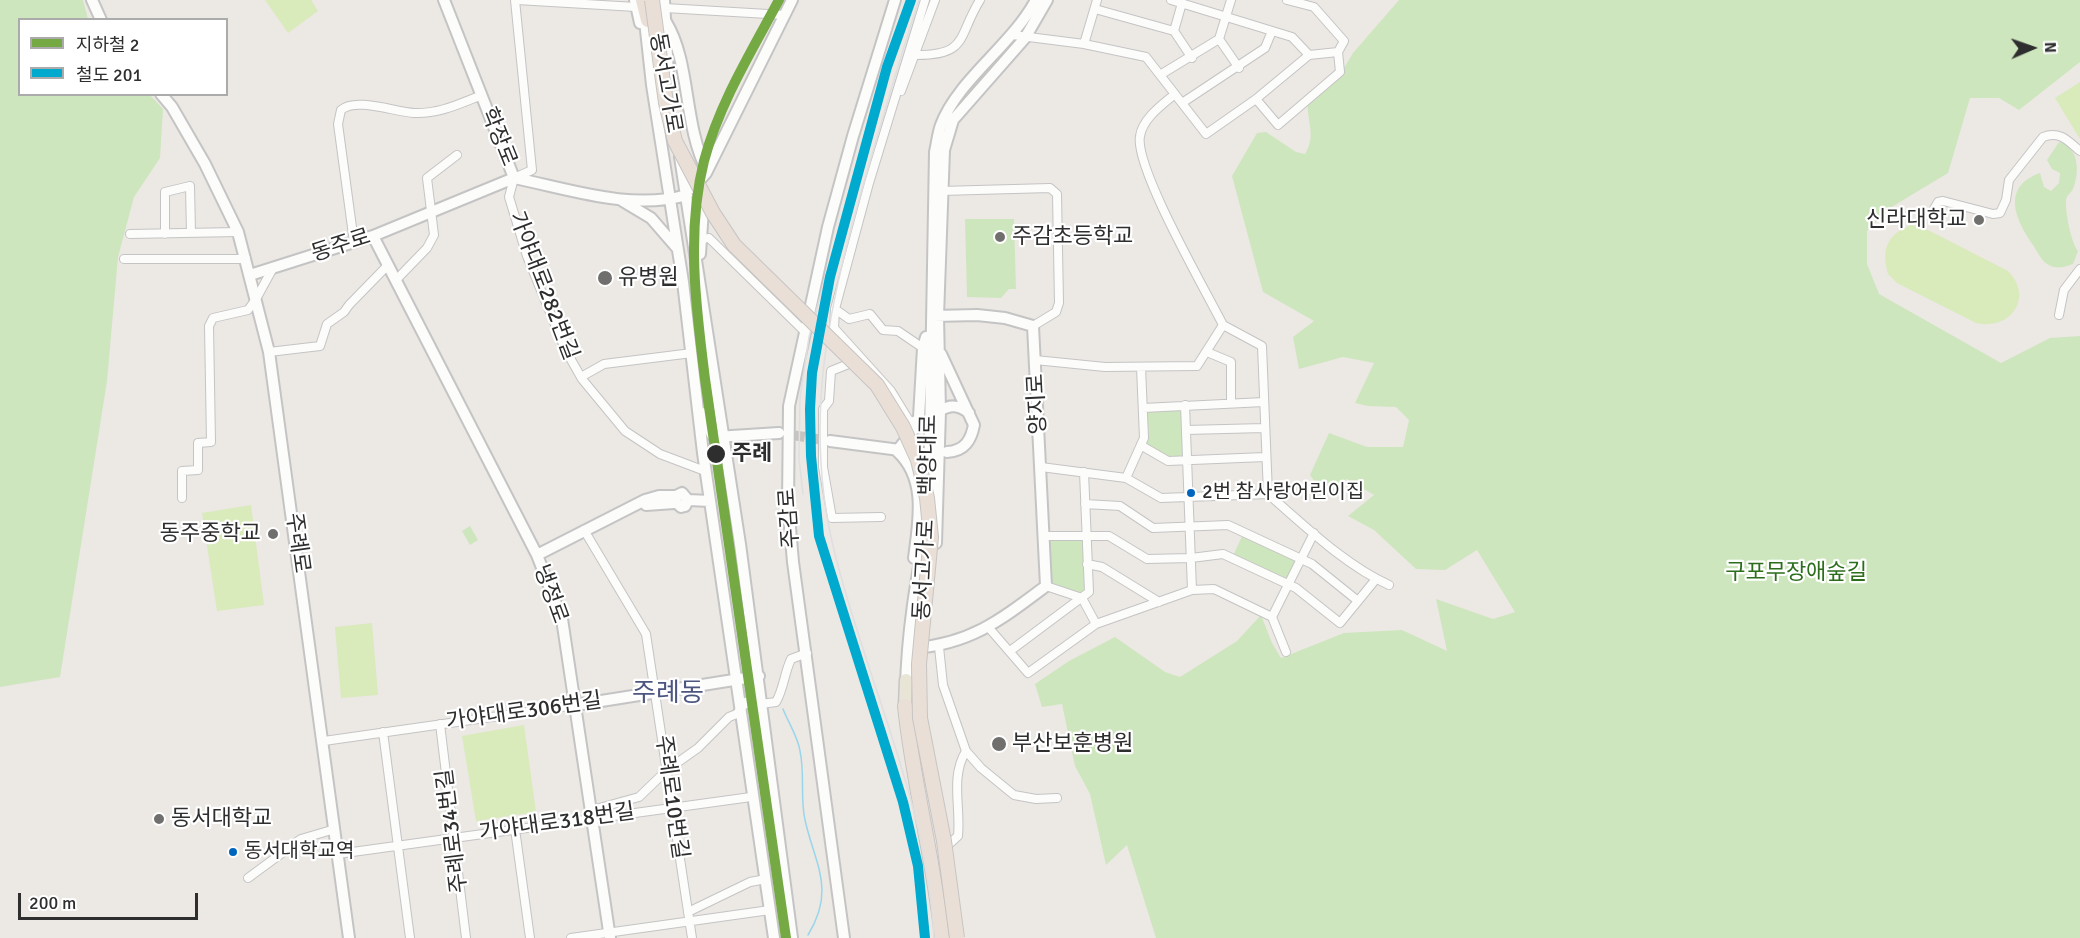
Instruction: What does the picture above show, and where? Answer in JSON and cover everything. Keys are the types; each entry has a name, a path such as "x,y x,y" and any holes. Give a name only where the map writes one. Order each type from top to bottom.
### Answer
{"highway":[{"name":"동서고가로","path":"654,0 666,103 675,141 713,213 734,245 877,385 903,427 918,460 927,498 931,537 919,664 920,718 944,841 957,938"},
{"name":"동서고가로","path":"641,1 648,20 669,144 713,227 728,248 846,361 872,390 894,424 911,461 922,506 924,552 914,634 914,716 940,861 946,938"},
{"path":"905,706 910,754 946,938"},
{"path":"924,709 953,850 963,938"}],"main road":[{"path":"92,0 99,18"},
{"name":"학장로","path":"444,0 514,178 618,198 653,201 670,200 687,195"},
{"path":"654,0 699,272 759,676 764,731 792,938"},
{"path":"687,195 706,172 792,0"},
{"name":"주감로","path":"844,938 793,562 787,459 789,406 808,310 853,136 895,0"},
{"name":"백양대로","path":"963,938 948,845 926,738 920,679 936,547 940,411 938,349 934,316 935,152 941,124 960,94 1013,35 1036,0"},
{"name":"백양대로","path":"946,938 936,855 908,712 906,680 917,572 927,523 930,465 930,329 934,316 944,150 953,120 1025,38 1047,0"},
{"path":"641,1 678,250 700,410 705,471 739,713 774,938"},
{"path":"665,4 668,79"},
{"path":"666,22 677,40 685,98 698,155 706,172 699,272"},
{"name":"주례로","path":"163,96 172,107 205,164 238,232 269,352 324,741 349,938"},
{"path":"653,201 662,195 666,176"},
{"name":"동주로","path":"250,275 373,236 514,178"},
{"path":"618,198 651,218 678,250"},
{"name":"냉정로","path":"373,236 537,555 562,619 609,935"},
{"path":"934,316 977,315 1005,318 1033,326"},
{"name":"양지로","path":"1033,326 1046,586"},
{"path":"897,451 915,428 918,420 923,348 930,329"},
{"path":"938,349 973,417 974,425 968,443 960,449 947,452"},
{"path":"940,411 946,407 957,406 973,417"},
{"path":"700,410 706,418 712,435 780,433"},
{"path":"830,441 923,453"},
{"path":"897,451 909,461 917,478 919,510 904,625 908,646 939,647 989,628 1046,586"},
{"path":"537,555 659,495 675,499 682,493 688,500 710,501"},
{"name":"가야대로306번길","path":"576,705 759,676"},
{"path":"920,679 924,709"},
{"path":"905,706 906,680"},
{"path":"739,713 746,702 754,703 759,725 764,731"}],"street":[{"path":"514,178 532,170 516,0 641,1"},
{"path":"911,55 925,0"},
{"path":"918,420 910,422 891,391 834,328 835,309 885,129 911,55 935,0"},
{"path":"911,55 942,54 960,41 980,0"},
{"path":"1084,44 1097,0"},
{"path":"1171,0 1292,37 1309,55"},
{"path":"1160,75 1192,58 1219,39 1231,0"},
{"path":"1256,99 1278,124 1340,72 1338,52 1344,41 1314,7 1287,0"},
{"path":"1174,32 1182,3"},
{"path":"665,4 785,15"},
{"path":"1095,9 1174,32 1192,58"},
{"path":"1182,103 1239,68 1266,48 1272,31"},
{"path":"1013,35 1084,44 1146,57 1206,134 1256,99 1309,55 1338,52"},
{"path":"1219,39 1239,68"},
{"path":"1175,94 1146,122 1140,134 1139,151 1152,185 1223,325 1262,346 1268,494"},
{"path":"354,242 338,124 341,110 356,105 410,113 438,112 482,95"},
{"path":"1934,209 1938,202 1943,201 1993,214 2000,213 2006,200 2009,180 2043,137 2049,134 2060,136 2080,151"},
{"path":"396,280 427,248 435,235 430,213 427,178 457,156"},
{"name":"가야대로282번길","path":"514,178 509,197 527,256 565,349 581,377 625,431 660,454 705,471"},
{"path":"165,234 165,192 190,186 191,233"},
{"path":"941,191 1050,188 1058,194 1059,303 1056,312 1033,326"},
{"path":"704,189 732,236 758,265 808,310"},
{"path":"130,234 238,232"},
{"path":"701,240 709,238 804,331"},
{"path":"124,260 246,259"},
{"path":"269,352 320,346 327,324 344,312 349,304 388,265"},
{"path":"182,498 182,471 198,470 198,443 211,442 209,326 213,318 248,310 273,268"},
{"path":"2059,315 2064,290 2080,269"},
{"path":"835,309 849,319 870,314 884,330 898,331 923,348"},
{"path":"1035,360 1105,367 1197,366 1223,325"},
{"path":"1207,352 1231,362 1231,403"},
{"path":"581,377 604,364 692,353"},
{"path":"863,358 831,371 830,401 823,409 823,467 832,518 880,517"},
{"path":"1126,478 1142,446 1141,367"},
{"path":"1143,408 1264,402"},
{"path":"1185,405 1192,590"},
{"path":"1186,430 1264,428"},
{"path":"1142,446 1168,461 1265,457"},
{"path":"1041,467 1126,478 1161,498 1268,494 1314,533 1376,579 1389,585"},
{"path":"1010,651 1089,592 1084,472"},
{"path":"1084,504 1120,506 1153,528 1228,525 1312,564 1358,601"},
{"name":"주례로10번길","path":"584,530 646,634 692,938"},
{"path":"1272,617 1314,533"},
{"path":"1044,536 1109,536 1147,559 1191,558 1223,554 1296,588 1340,623 1376,579"},
{"path":"1088,564 1102,567 1159,602"},
{"path":"1046,586 1082,598 1096,624"},
{"path":"989,628 1028,673 1096,624 1192,590 1214,589 1272,617 1287,652"},
{"path":"939,647 943,685 966,751 981,768 1014,795 1036,799 1057,798"},
{"path":"761,704 776,702 784,688 786,670 791,659 807,653"},
{"name":"가야대로306번길","path":"324,741 576,705"},
{"path":"592,814 639,797 667,770 698,748 729,717 739,713"},
{"name":"주례로34번길","path":"440,724 466,938"},
{"path":"383,732 410,938"},
{"path":"948,845 958,836 960,820 956,787 960,760 966,751"},
{"name":"가야대로318번길","path":"338,854 515,829 592,814 751,797"},
{"path":"248,878 301,839 335,829"},
{"path":"515,829 530,938"},
{"path":"688,912 750,882 766,879"},
{"path":"571,938 609,935 770,910"}],"green space":[{"path":"0,0 83,0 88,18 18,18 18,96 151,96 163,109 160,158 134,197 118,257 107,381 60,677 0,687"},
{"path":"265,0 311,0 318,11 288,33"},
{"name":"구포무장애숲길","path":"1399,0 2080,0 2080,62 2019,110 1999,98 1970,98 1948,173 1890,208 1867,231 1867,264 1879,294 2001,363 2050,338 2080,336 2080,938 1156,938 1127,845 1106,865 1090,794 1075,766 1062,704 1042,707 1035,684 1069,661 1115,637 1165,672 1180,677 1237,641 1261,615 1272,643 1281,658 1344,633 1402,630 1447,651 1436,599 1493,619 1515,612 1477,550 1445,570 1416,569 1374,530 1348,516 1374,495 1347,479 1322,492 1310,475 1329,433 1367,447 1403,447 1409,420 1396,407 1355,403 1374,363 1343,357 1299,369 1293,337 1314,321 1263,292 1232,176 1257,133 1266,132 1296,152 1305,154 1311,134 1308,101 1341,73 1353,53"},
{"path":"2080,82 2080,139 2055,98"},
{"path":"2059,142 2071,149 2077,168 2073,189 2066,199 2066,205 2071,234 2078,251 2073,264 2063,267 2050,266 2039,255 2021,225 2015,204 2020,186 2040,173 2044,187 2051,191 2059,183 2060,173 2052,169 2047,160"},
{"path":"965,219 1014,219 1016,289 1009,289 1001,298 967,297"},
{"path":"1912,225 1924,228 2008,271 2016,281 2019,291 2019,301 2015,310 1999,322 1976,323 1897,283 1888,274 1886,250 1888,243 1897,233"},
{"path":"1182,409 1185,457 1169,458 1146,445 1149,436 1147,410"},
{"path":"251,505 264,605 217,611 202,513"},
{"path":"470,526 478,540 470,545 462,531"},
{"path":"1243,534 1297,557 1286,582 1233,556"},
{"path":"1047,540 1083,540 1086,589 1081,594 1049,583"},
{"path":"372,623 378,695 341,698 335,627"},
{"path":"524,725 536,812 476,821 462,736"}],"waterway":[{"path":"783,709 799,746 805,820 821,877 821,904 808,935"}],"tunnel":[{"path":"780,433 830,441"}],"railway":[{"path":"803,494 799,459 800,398 809,337 884,65 907,0"},
{"path":"919,0 867,172 842,267 824,361 820,408 820,456 825,504 835,554 921,839 934,938"}],"metro line":[{"name":"2","path":"779,0 737,79 710,140 695,215 694,270 705,379 786,938"}],"rail line":[{"name":"201","path":"911,0 887,67 830,277 812,373 810,409 811,456 819,536 903,802 918,866 925,938"}],"place":[{"name":"신라대학교","path":"1979,220"},
{"name":"주감초등학교","path":"1000,237"},
{"name":"유병원","path":"605,278"},
{"name":"주례","path":"716,454"},
{"name":"2번 참사랑어린이집","path":"1191,493"},
{"name":"동주중학교","path":"273,534"},
{"name":"부산보훈병원","path":"999,744"},
{"name":"동서대학교","path":"159,819"},
{"name":"동서대학교역","path":"233,852"}],"district":[{"name":"주례동","path":"668,694"}]}
